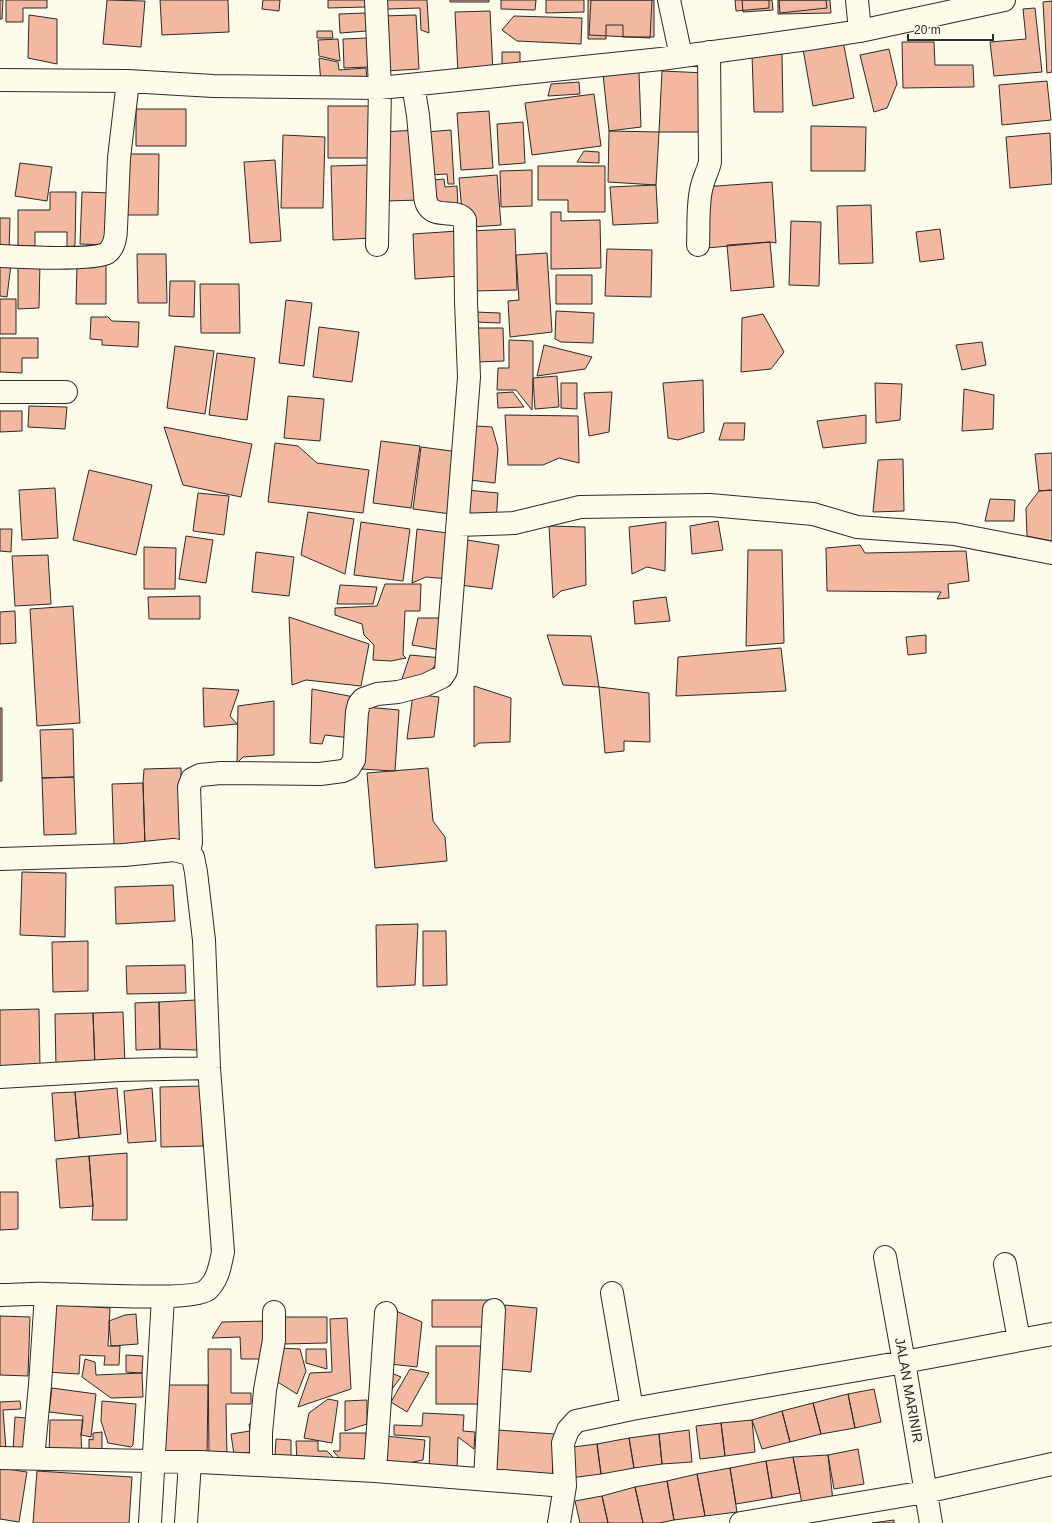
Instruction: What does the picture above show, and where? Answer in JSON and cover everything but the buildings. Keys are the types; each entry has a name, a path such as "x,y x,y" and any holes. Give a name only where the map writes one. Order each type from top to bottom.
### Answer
{"street":[{"path":"376,0 380,88 377,245"},
{"path":"670,0 681,56"},
{"path":"857,0 860,31"},
{"path":"0,80 128,81 213,86 380,88 681,56 808,39 860,31 1004,0"},
{"path":"698,245 700,196 710,162 709,52"},
{"path":"0,256 61,258 91,256 102,255 113,247 116,228 118,158 128,81"},
{"path":"189,854 191,842 189,787 190,781 195,776 221,773 320,774 343,771 349,768 354,760 359,704 363,699 377,694 398,692 425,685 442,677 447,664 469,376 465,220 459,215 435,212 428,206 424,194 418,115 413,85"},
{"path":"0,392 66,392"},
{"path":"458,525 514,523 580,507 710,505 812,514 857,527 954,534 1052,553"},
{"path":"0,858 124,855 174,850 189,854 193,857 195,862 204,940 209,1068 223,1252 219,1274 206,1291 186,1296 163,1297 46,1294 0,1295"},
{"path":"0,1077 120,1070 209,1068"},
{"name":"JALAN MARINIR","path":"885,1257 931,1523"},
{"path":"1005,1264 1019,1340"},
{"path":"612,1293 632,1409"},
{"path":"33,1459 46,1294"},
{"path":"150,1523 163,1297"},
{"path":"486,1479 494,1310"},
{"path":"261,1465 261,1433 265,1390 274,1340 274,1312"},
{"path":"375,1470 386,1313"},
{"path":"559,1523 564,1486 563,1443 568,1430 576,1421 632,1409 904,1362 1052,1334"},
{"path":"0,1458 154,1460 375,1470 564,1486"},
{"path":"186,1523 190,1462"},
{"path":"742,1523 925,1492 1052,1464"}]}
